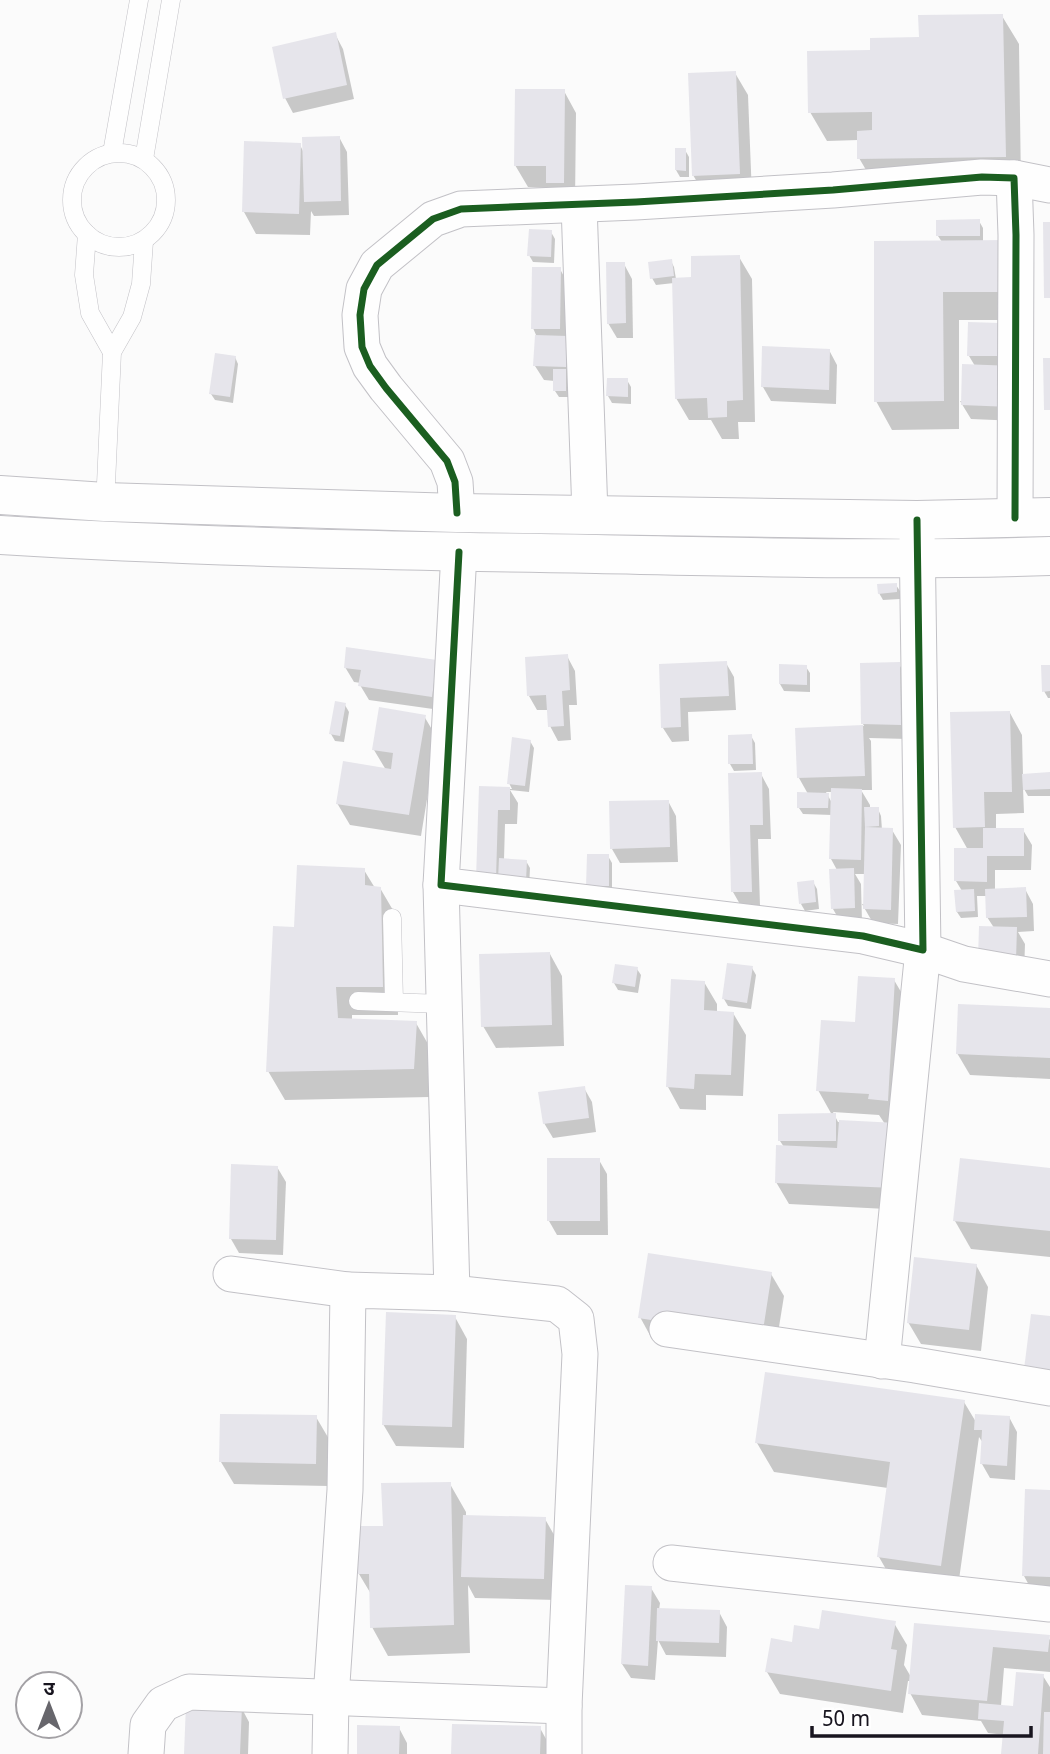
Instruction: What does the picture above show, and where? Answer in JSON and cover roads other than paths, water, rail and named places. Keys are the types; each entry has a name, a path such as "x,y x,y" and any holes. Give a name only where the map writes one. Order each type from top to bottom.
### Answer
{"street":[{"path":"457,513 455,482 447,461 386,388 370,366 362,347 360,315 364,289 377,265 433,219 461,209 833,190 982,177 1014,178 1050,185"},
{"path":"0,495 105,502 457,513 917,520 1032,517 1014,178"},
{"path":"579,205 590,514"},
{"path":"882,1361 923,950 917,520"},
{"path":"0,535 104,541 459,552 917,559 1050,556"},
{"path":"452,1293 441,885 459,552"},
{"path":"441,885 863,936 923,950 964,964 1050,979"},
{"path":"231,1274 348,1290 452,1293 557,1304 576,1319 580,1354 564,1754"},
{"path":"330,1754 331,1698 345,1490 348,1290"},
{"path":"667,1329 1050,1388"},
{"path":"671,1563 1050,1604"},
{"path":"146,1754 148,1725 163,1704 189,1692 564,1706"}],"lane":[{"path":"112,153 139,0"},
{"path":"144,159 171,0"},
{"path":"112,153 129,153 144,159 156,170 164,184 167,200 164,216 156,230 144,241 118,246 99,243 77,223 72,208 76,178 85,166 98,157 112,153"},
{"path":"87,234 84,275 90,313 112,352"},
{"path":"104,541 112,352 132,317 141,284 144,241"},
{"path":"392,918 394,1002"},
{"path":"358,1001 444,1003"}]}
